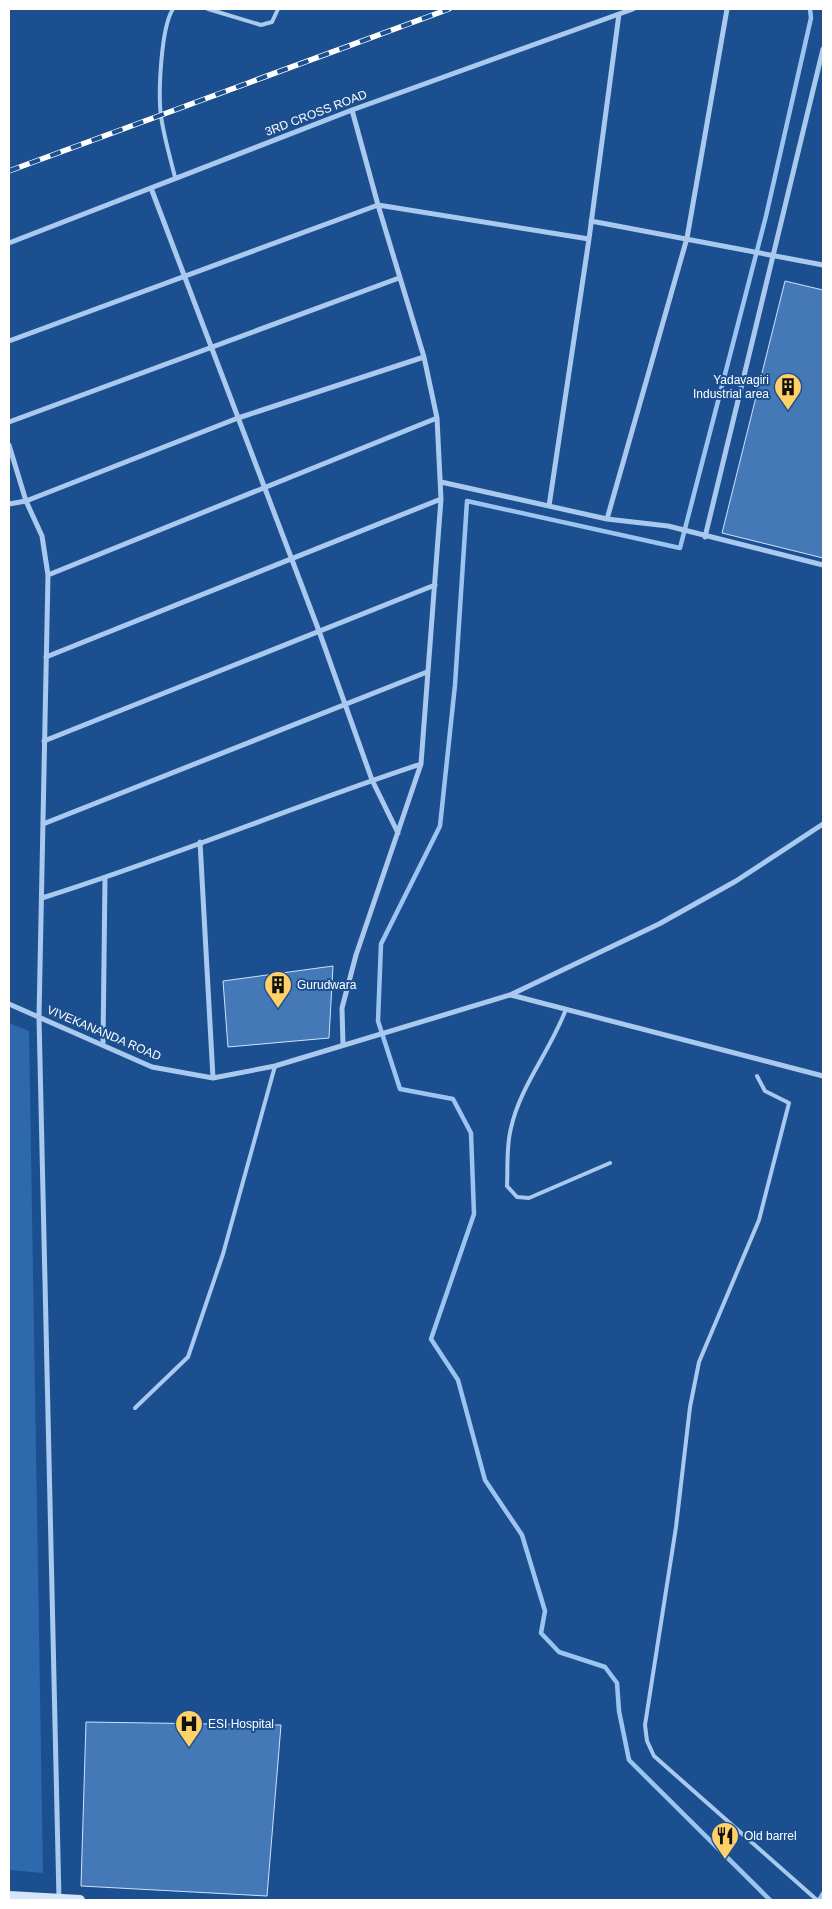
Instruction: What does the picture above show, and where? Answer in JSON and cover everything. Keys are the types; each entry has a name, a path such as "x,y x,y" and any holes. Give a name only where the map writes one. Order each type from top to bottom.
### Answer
{"main road":[{"path":"9,1896 80,1900"}],"street":[{"name":"3RD CROSS ROAD","path":"9,243 175,177 352,110 633,9"},
{"path":"607,519 687,238 727,9"},
{"path":"549,506 589,239 619,14"},
{"path":"705,537 771,255 823,49"},
{"path":"343,1045 342,1008 356,955 421,764 441,499 437,418 424,357 399,278 352,110"},
{"path":"151,188 319,632 372,780 398,833"},
{"path":"9,341 378,205 589,239"},
{"path":"591,220 823,265"},
{"path":"9,422 399,278"},
{"path":"9,504 26,501 238,418 424,357"},
{"path":"48,575 437,418"},
{"path":"9,445 26,501 42,536 48,575 39,1017 59,1900"},
{"path":"441,482 607,519 668,526 705,537 823,565"},
{"path":"46,657 441,499"},
{"path":"44,741 435,585"},
{"path":"43,824 428,672"},
{"path":"42,898 105,878 200,842 421,764"},
{"name":"VIVEKANANDA ROAD","path":"9,1004 152,1066 213,1078 275,1066 510,995 659,924 736,880 823,824"},
{"path":"200,842 213,1078"},
{"path":"103,1045 105,878"},
{"path":"510,995 823,1076"}],"lane":[{"path":"173,9 166,23 162,63 161,115 175,177"},
{"path":"208,9 260,24 272,22 278,9"},
{"path":"566,1009 550,1046 519,1105 510,1129 507,1186 517,1197 529,1198 610,1163"},
{"path":"135,1408 188,1357 223,1254 275,1066"},
{"path":"757,1076 765,1092 789,1103 759,1220 700,1362 690,1407 676,1527 645,1725 647,1741 654,1756 818,1900 823,1893"}],"shaded area":[{"path":"9,1023 29,1031 43,1873 9,1870"}],"building":[{"name":"Yadavagiri Industrial area","path":"785,281 823,290 823,558 722,533"},
{"name":"Gurudwara","path":"333,966 329,1038 228,1047 223,981"},
{"name":"ESI Hospital","path":"86,1722 281,1725 267,1896 81,1886"}],"waterway":[{"path":"770,1900 629,1760 619,1711 617,1683 605,1667 559,1652 541,1633 545,1611 522,1535 485,1480 458,1380 431,1339 474,1214 471,1133 453,1099 400,1089 378,1021 381,944 440,826 455,685 467,501 680,548 766,216 811,18 810,9"}],"railway":[{"path":"9,171 449,9"}],"place":[{"name":"Yadavagiri Industrial area","path":"788,411"},
{"name":"Gurudwara","path":"278,1009"},
{"name":"ESI Hospital","path":"189,1748"},
{"name":"Old barrel","path":"725,1860"}]}
